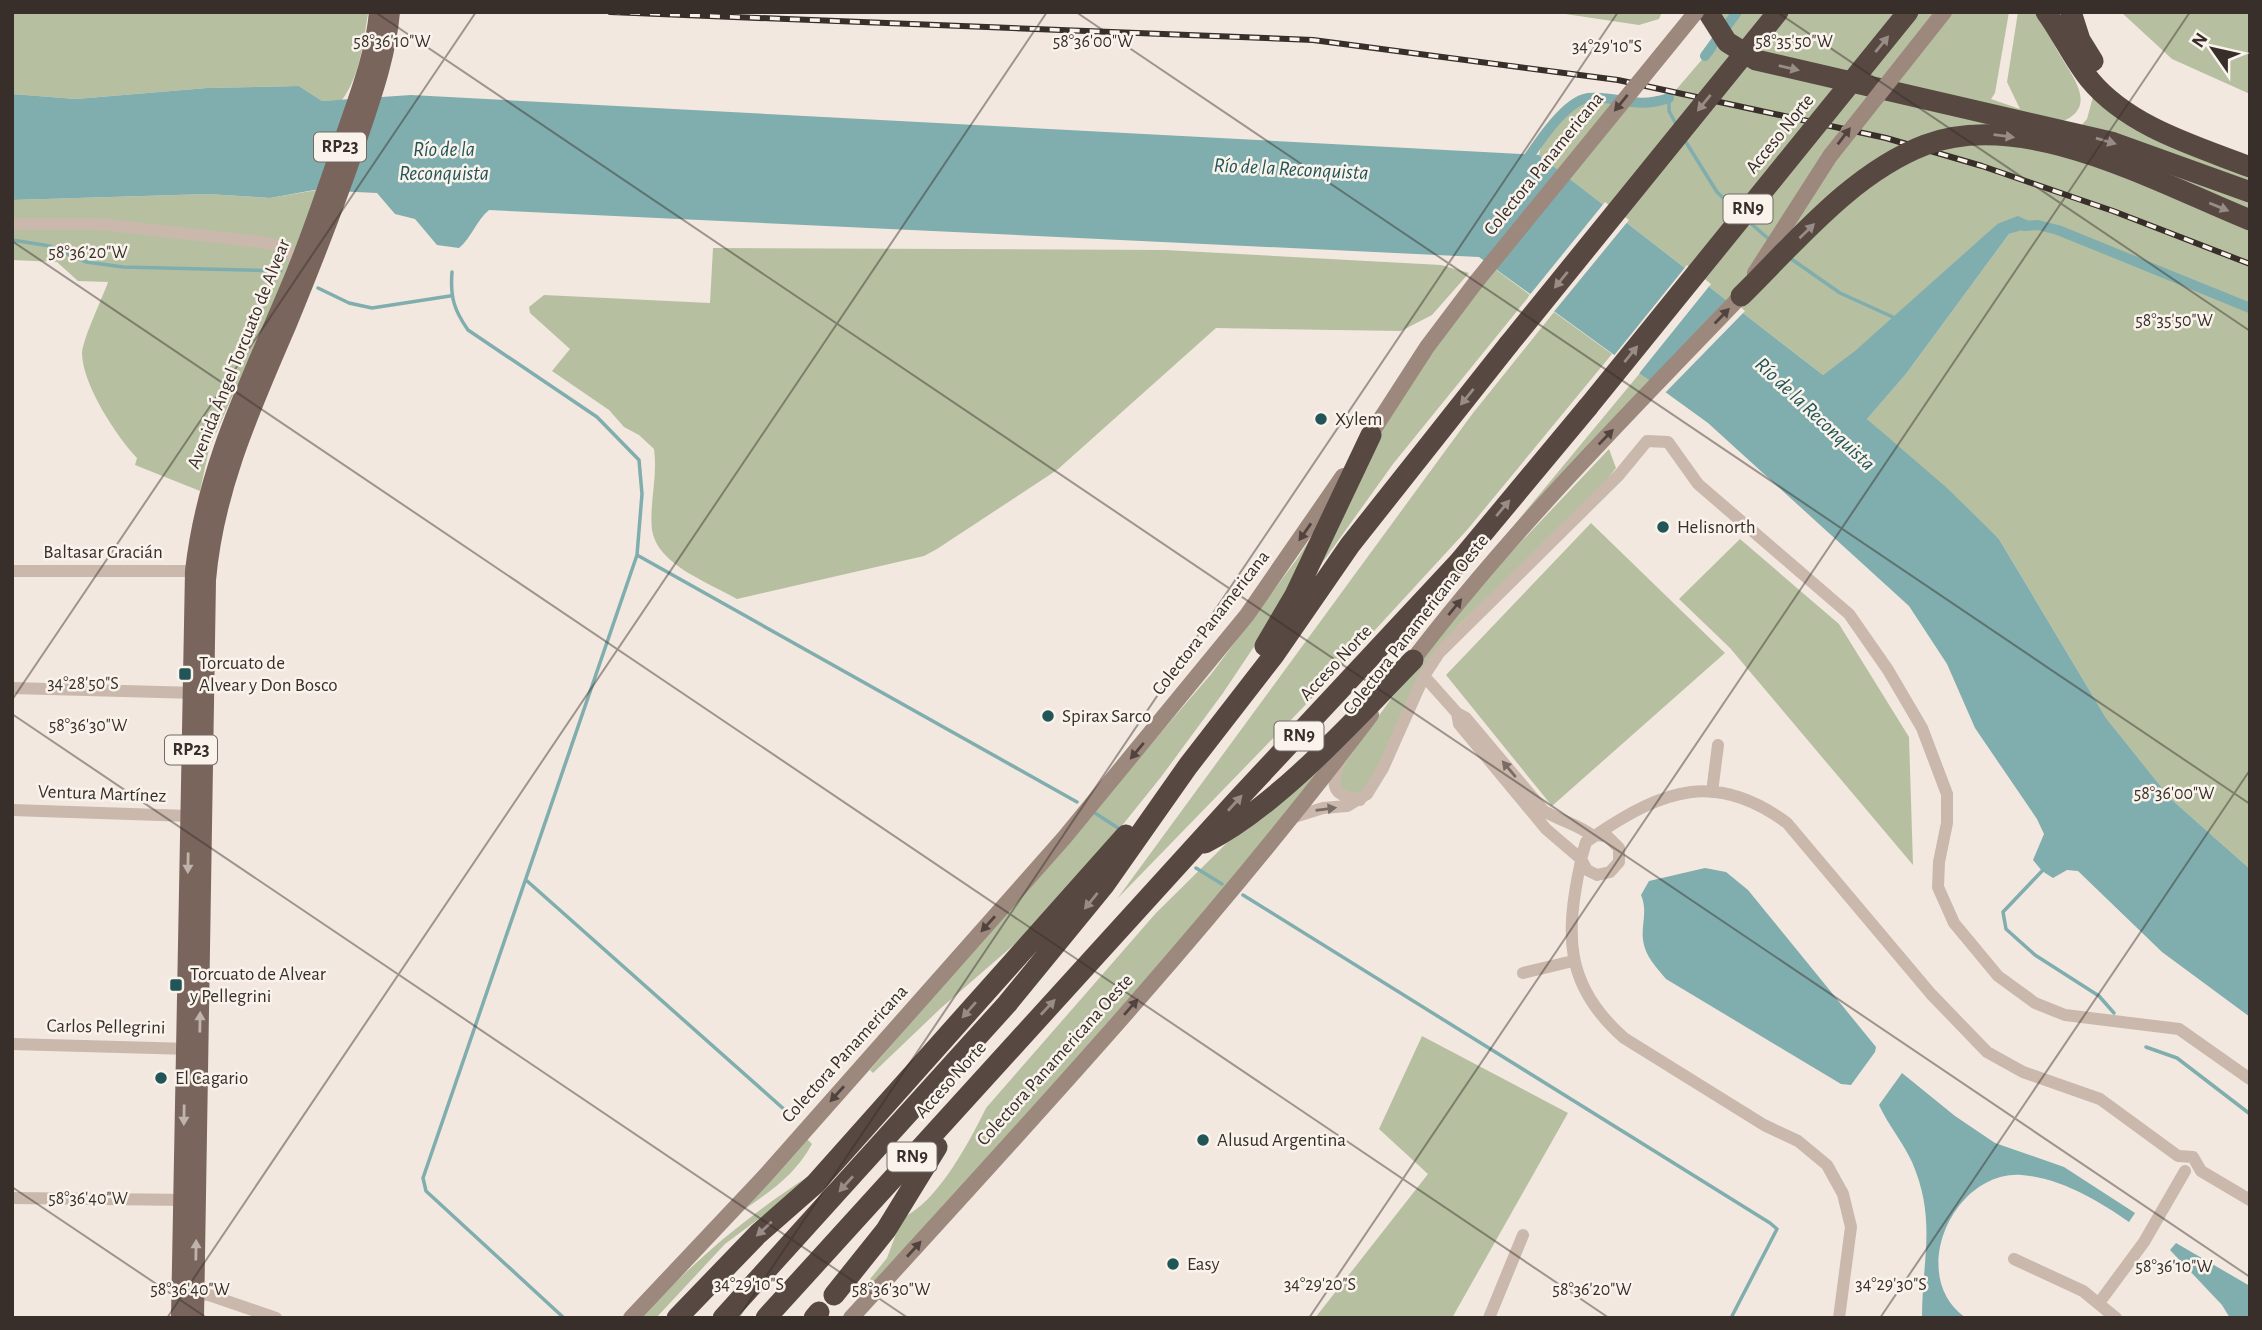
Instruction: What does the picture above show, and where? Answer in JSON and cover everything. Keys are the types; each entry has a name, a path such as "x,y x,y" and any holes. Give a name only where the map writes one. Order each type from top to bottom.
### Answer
{"highway":[{"name":"Acceso Norte","path":"723,1318 1007,1004 1105,884 1188,766 1274,655 1350,545 1778,12"},
{"name":"Acceso Norte","path":"766,1318 1002,1057 1459,562 1908,12"},
{"path":"2046,12 2083,71 2112,101 2159,129 2250,167"},
{"path":"2071,12 2088,53 2119,89 2162,117 2250,159"},
{"path":"1705,16 1727,42 1744,55 1771,64 2111,142 2250,192"},
{"path":"1741,296 1823,215 1877,172 1923,146 1964,135 2003,135 2061,147 2250,220"},
{"path":"677,1318 758,1234 815,1184 1188,766 1295,595 1371,435"},
{"path":"1194,849 1236,827 1418,668"},
{"path":"834,1295 879,1239 917,1175 1002,1057"},
{"path":"776,1318 823,1258"}],"main road":[{"name":"RP23","path":"367,90 378,12"},
{"name":"RP23","path":"328,206 388,37 391,12"},
{"name":"Avenida Ángel Torcuato de Alvear","path":"195,1318 190,1200 199,694 194,571 200,525 214,468 299,261 328,206"},
{"name":"Avenida Ángel Torcuato de Alvear","path":"192,1049 190,816 206,580 222,490 234,451 328,206"},
{"name":"Avenida Ángel Torcuato de Alvear","path":"180,1318 190,1200"}],"street":[{"name":"Colectora Panamericana Oeste","path":"851,1318 1164,968 1291,818 1342,753 1418,668 1503,548 1741,296 1830,156 1944,12"},
{"name":"Colectora Panamericana","path":"631,1318 772,1168 1079,821 1268,587 1427,347 1476,282 1705,16"},
{"path":"12,225 100,224 261,242 283,247 299,261"},
{"path":"1291,818 1323,808 1347,806 1360,800 1378,778 1418,668 1449,642 1601,493 1642,444 1652,440 1668,442 1698,484 1849,614 1914,711 1947,794 1947,823 1939,862 1938,887 1954,923 1998,976 2035,1003 2065,1015 2179,1029 2250,1079"},
{"name":"Baltasar Gracián","path":"12,571 194,571"},
{"path":"1418,668 1457,713 1466,718 1545,811 1556,818 1577,824 1594,836 1607,836 1616,842"},
{"path":"12,688 199,694"},
{"path":"1457,713 1459,724 1546,829 1581,860 1587,870 1597,875"},
{"path":"1713,792 1718,745"},
{"path":"1342,753 1334,778 1335,789 1343,796 1360,800"},
{"path":"1839,1318 1851,1227 1843,1194 1827,1166 1798,1141 1764,1125 1624,1038 1604,1021 1591,1002 1573,961 1570,911 1581,849 1594,836 1658,798 1713,792 1747,800 1787,823 1938,1002 1987,1052 2023,1072 2100,1099 2178,1156 2193,1157 2201,1171 2250,1200"},
{"name":"Ventura Martínez","path":"12,810 190,816"},
{"path":"1546,829 1556,818"},
{"path":"1576,887 1584,878 1610,872 1619,862 1616,842 1622,818"},
{"path":"1524,973 1573,961"},
{"name":"Carlos Pellegrini","path":"12,1044 192,1049"},
{"path":"2178,1156 2178,1162 2185,1171 2195,1174 2201,1171"},
{"path":"2099,1303 2144,1242 2185,1171"},
{"path":"12,1198 190,1200"},
{"path":"1489,1318 1523,1235"},
{"path":"2014,1259 2060,1278 2099,1303 2116,1318"},
{"path":"195,1294 209,1295 276,1318"}],"green space":[{"path":"12,12 368,14 360,59 348,91 342,100 322,101 299,86 207,88 76,99 12,94"},
{"path":"1552,12 1662,12 1659,19 1639,25"},
{"path":"1715,12 2009,12 1995,93 1991,99 2020,109 2007,82 2018,12 2041,12 2081,98 2073,115 2061,122 2079,128 2087,119 2094,93 2250,175 2250,182 1767,54 1735,38"},
{"path":"2121,12 2250,12 2250,94 2172,59"},
{"path":"1727,42 2250,192 2250,869 2171,799 2106,718 1999,539 1867,419 1906,374 2009,234 2037,224 1997,224 1855,352 1823,375 1539,155 1544,134 1575,103 1588,98 1649,105 1669,98 1705,56"},
{"path":"317,190 290,266 209,449 200,491 135,465 137,458 120,437 94,395 82,354 85,339 108,282 78,281 57,262 12,260 12,200 208,194 270,198"},
{"path":"713,248 1165,250 1441,265 1469,273 1432,315 1401,331 1216,328 1057,470 937,549 924,556 737,599 686,572 664,553 656,542 652,530 654,449 639,435 624,427 609,410 552,371 570,349 530,313 529,307 544,295 710,303"},
{"path":"1495,269 1530,295 1393,464 1300,594 1380,431 1451,323"},
{"path":"1554,312 1612,354 1467,530 1317,693 1117,899 1473,413"},
{"path":"1640,373 1655,385 1510,530"},
{"path":"1609,449 1616,468 1601,487 1458,626 1362,794 1349,794 1341,788 1339,777 1346,761 1430,645 1501,563"},
{"path":"1342,490 1296,584 1223,693 1161,777 1076,883 1032,929 941,1008 873,1073 870,1070 1212,673 1297,559"},
{"path":"1591,523 1725,653 1552,806 1446,675"},
{"path":"1740,539 1839,624 1909,737 1913,865 1730,648 1679,599"},
{"path":"1362,719 1244,868 1064,1074 874,1284 870,1279 887,1258 902,1218 928,1199 940,1185 962,1153 986,1108 1156,913 1241,829"},
{"path":"1422,1036 1568,1113 1452,1318 1315,1318 1428,1174 1379,1129"},
{"path":"807,1139 812,1144 790,1174 742,1211"},
{"path":"812,1174 815,1177 725,1244 656,1318 641,1318 722,1240"}],"water":[{"name":"Río de la Reconquista","path":"299,86 322,101 411,95 1539,155 1823,375 1855,351 1997,224 2018,216 2038,225 2009,234 1906,374 1867,419 1947,488 1999,539 2106,718 2171,799 2250,869 2250,1017 2162,952 2078,871 2067,870 2053,878 2042,871 2033,860 2044,834 2037,819 1975,728 1947,664 1909,606 1708,423 1479,257 489,210 459,248 437,245 415,219 395,214 377,193 314,190 270,198 208,194 12,200 12,94 76,99 207,88"},
{"path":"1705,868 1726,872 1748,890 1876,1047 1851,1085 1841,1084 1666,979 1652,961 1643,940 1644,907 1641,895 1649,881"},
{"path":"1902,1073 1955,1116 1995,1143 2064,1167 2135,1213 2129,1222 2092,1198 2064,1185 2036,1177 2022,1175 1997,1178 1976,1189 1958,1207 1946,1229 1939,1253 1940,1278 1948,1300 1966,1318 1922,1318 1926,1221 1920,1183 1912,1162 1879,1105"},
{"path":"2176,1243 2250,1286 2250,1318 2230,1318 2222,1305 2170,1250"}],"pier":[{"path":"1605,202 1629,220 1552,314 1528,297"},
{"path":"1687,265 1711,284 1637,376 1612,358"},
{"path":"1734,301 1745,311 1663,395 1653,388"}],"waterway":[{"path":"1705,56 1737,12"},
{"path":"1524,164 1552,125 1579,101 1599,98 1646,103 1669,98"},
{"path":"1669,98 1669,111 1677,126"},
{"path":"1684,139 1717,192 1737,211"},
{"path":"1748,221 1771,241"},
{"path":"2024,226 2038,225 2058,230 2250,308"},
{"path":"12,240 50,246 86,262 123,267 281,271"},
{"path":"1790,258 1840,293 1895,318"},
{"path":"452,272 454,303 468,330 597,417 639,460 642,494 637,555 423,1178 426,1191 564,1318"},
{"path":"318,288 349,303 372,308 450,296"},
{"path":"637,555 1077,802"},
{"path":"1095,813 1118,828"},
{"path":"1196,868 1222,884"},
{"path":"2042,871 2003,912 2006,929 2035,955 2099,996 2114,1013"},
{"path":"526,880 786,1111"},
{"path":"1243,895 1777,1229 1731,1318"},
{"path":"2146,1047 2177,1058 2250,1114"}],"railway":[{"path":"610,12 1313,40 1618,80 1886,138 1982,166 2113,211 2250,264"}],"place":[{"name":"Xylem","path":"1321,419"},
{"name":"Helisnorth","path":"1663,527"},
{"name":"Torcuato de Alvear y Don Bosco","path":"185,674"},
{"name":"Spirax Sarco","path":"1048,716"},
{"name":"Torcuato de Alvear y Pellegrini","path":"176,985"},
{"name":"El Cagario","path":"161,1078"},
{"name":"Alusud Argentina","path":"1203,1140"},
{"name":"Easy","path":"1173,1264"}]}
